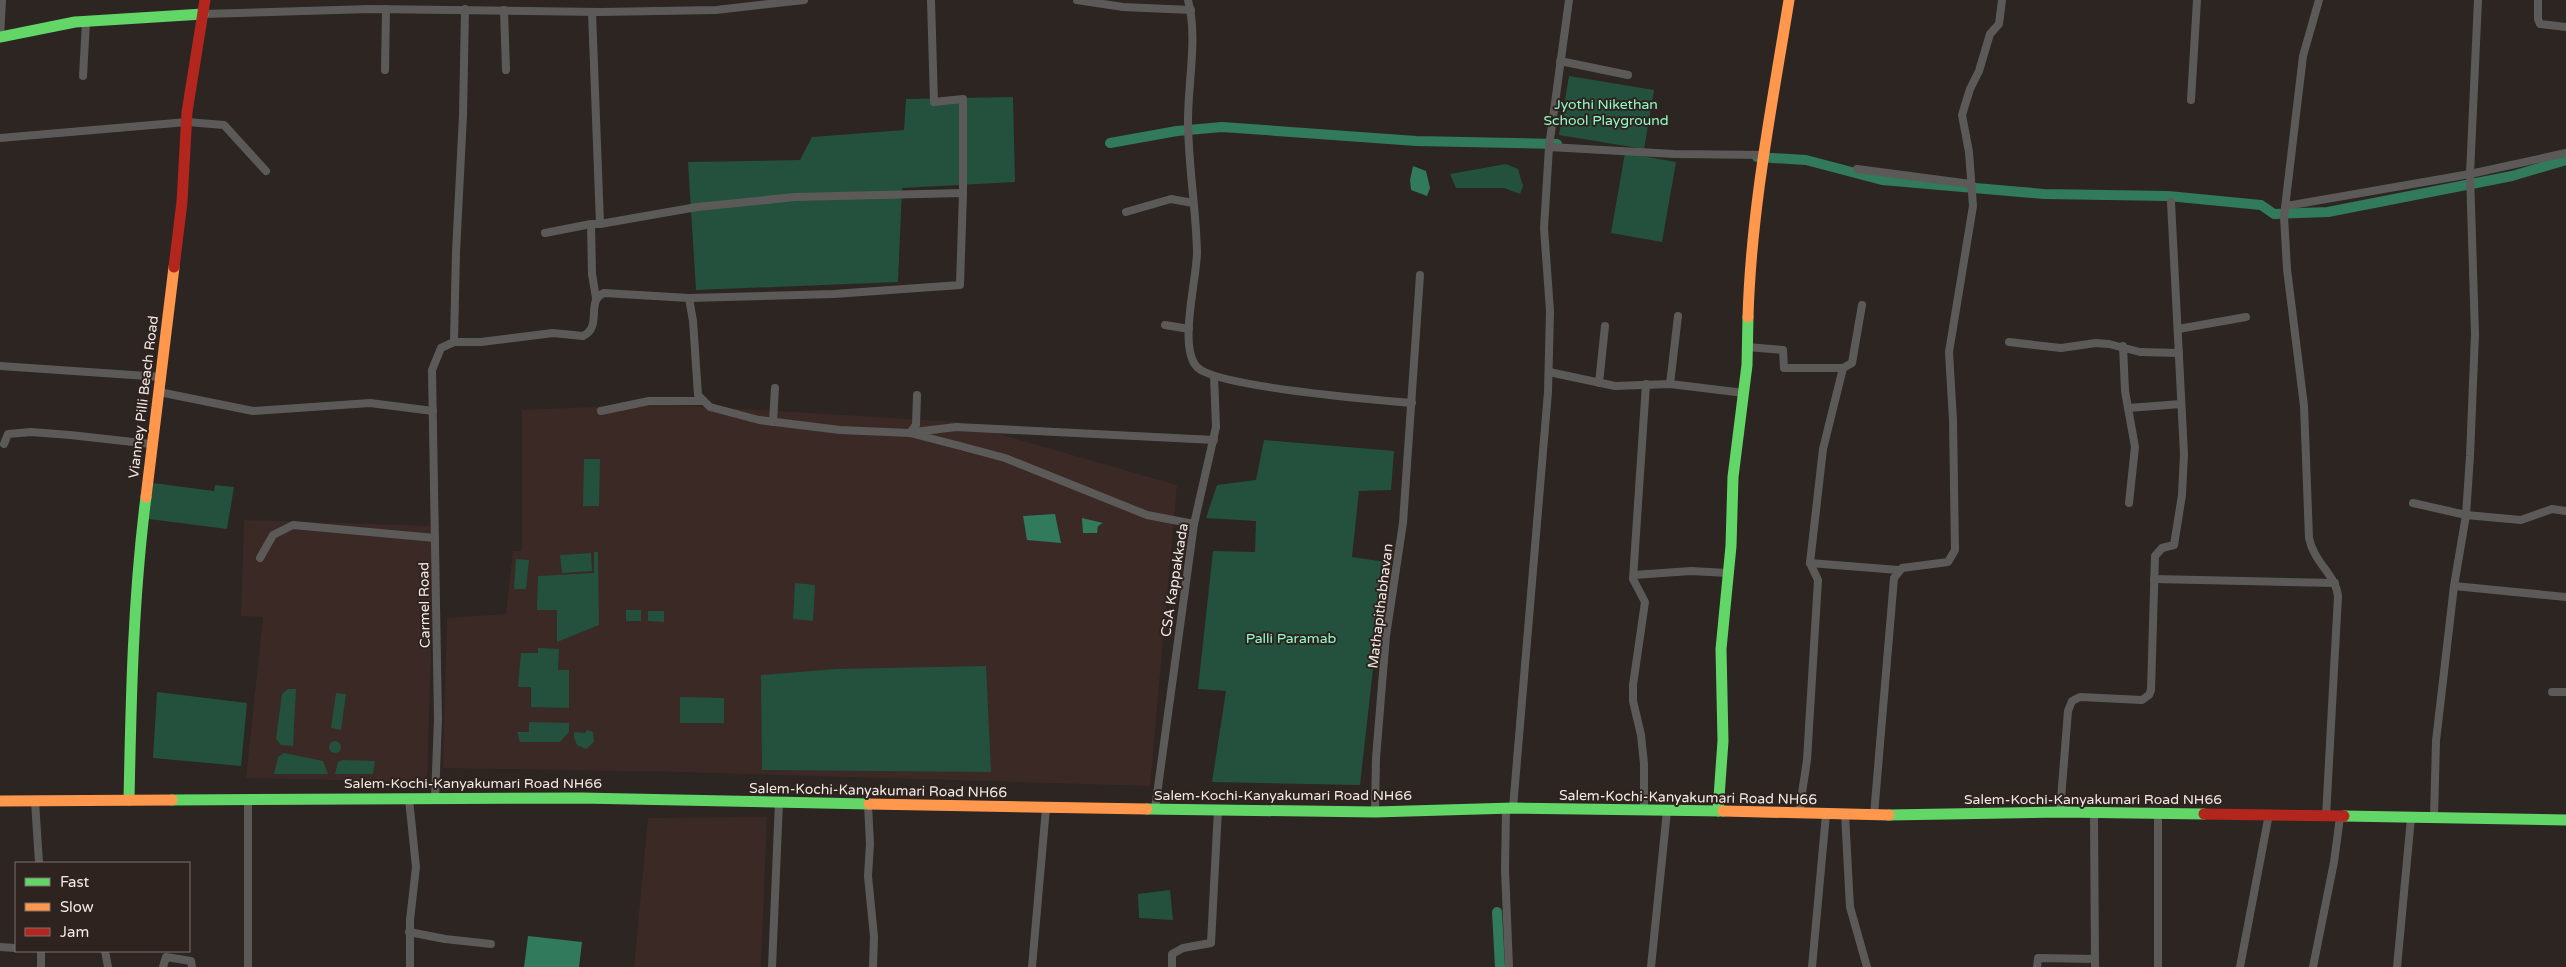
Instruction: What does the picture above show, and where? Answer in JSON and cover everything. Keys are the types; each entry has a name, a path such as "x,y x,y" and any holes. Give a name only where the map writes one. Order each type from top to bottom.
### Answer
{"main road":[{"name":"Vianney Pilli Beach Road","path":"129,800 131,671 136,574 151,444 162,377 182,202 187,122 205,0"},
{"path":"1718,811 1723,741 1721,649 1728,573 1733,477 1748,347 1749,281 1764,158 1789,0"},
{"path":"0,37 24,30 86,22 203,14"},
{"name":"Salem-Kochi-Kanyakumari Road NH66","path":"0,801 581,798 1046,808 1375,812 1510,808 1914,816 2094,812 2566,820"}],"street":[{"path":"0,37 2,0"},
{"path":"203,14 386,9 592,12 716,10 804,0"},
{"path":"596,298 604,293 618,292 689,298 834,294 960,285 963,193 963,100 934,102 931,0"},
{"path":"1077,0 1123,7 1190,10"},
{"path":"1188,0 1193,23 1188,121 1197,253 1189,329 1192,359 1196,367 1214,376 1298,392 1412,403"},
{"path":"1509,967 1505,869 1533,585 1549,372 1550,311 1544,228 1549,144 1569,0"},
{"path":"1810,563 1898,570 1910,566 1948,562 1955,550 1953,420 1949,352 1964,255 1971,229 1973,206 1969,152 1962,114 1964,102 1980,71 1990,34 2000,24 2002,0"},
{"path":"2191,100 2197,0"},
{"path":"2319,0 2303,56 2289,203 2287,268 2304,406 2308,538 2312,552 2335,583 2338,596 2326,817"},
{"path":"2434,818 2436,741 2454,586 2466,515 2475,334 2470,177 2478,0"},
{"path":"2538,0 2538,19 2540,24 2566,27"},
{"path":"385,70 386,9"},
{"path":"465,10 463,116 456,252 454,342 481,342 553,333 583,336 591,330 594,322 596,298 592,274 591,224"},
{"path":"504,10 506,70"},
{"path":"592,12 600,224"},
{"path":"83,76 86,22"},
{"path":"1560,62 1628,75"},
{"path":"0,138 187,122 224,125 266,171"},
{"path":"1549,144 1674,154 1764,158"},
{"path":"2289,203 2329,200 2470,177 2566,153"},
{"path":"1857,169 1971,189"},
{"path":"545,233 696,207 795,197 963,193"},
{"path":"1126,212 1171,199 1193,203"},
{"path":"2060,812 2068,711 2072,701 2080,697 2142,700 2149,696 2155,556 2158,550 2174,545 2176,541 2182,495 2184,454 2172,205"},
{"name":"Mathapithabhavan","path":"1375,812 1376,758 1386,636 1403,523 1420,275"},
{"path":"689,298 693,321 696,386 698,395 703,402"},
{"path":"1748,347 1783,350 1784,368 1842,368 1852,363 1862,305"},
{"path":"1670,384 1678,316"},
{"path":"2178,328 2246,317"},
{"path":"1165,324 1189,329"},
{"path":"1599,382 1605,326"},
{"name":"Carmel Road","path":"435,799 438,719 432,370 436,355 441,348 454,342"},
{"path":"2009,342 2061,348 2096,344 2123,346 2140,352 2179,352"},
{"path":"2123,346 2128,408 2135,447 2129,502"},
{"path":"0,366 162,377"},
{"path":"1799,813 1807,760 1818,590 1818,580 1810,563 1823,449 1842,368"},
{"path":"1549,372 1615,386 1670,384 1744,393"},
{"name":"CSA Kappakkada","path":"1155,809 1156,788 1194,524 1216,427 1214,376"},
{"path":"1644,810 1644,764 1641,735 1633,701 1633,685 1644,602 1633,579 1646,384"},
{"path":"774,422 776,388"},
{"path":"159,392 253,410 370,402 433,411"},
{"path":"910,433 916,424 917,394"},
{"path":"601,411 649,401 703,402 723,411 774,422 840,430 910,433 956,427 1214,440"},
{"path":"2128,408 2181,404"},
{"path":"4,444 8,434 31,432 151,444"},
{"path":"910,433 1006,458 1147,515 1194,524"},
{"path":"2413,503 2466,515 2521,520 2552,509 2566,511"},
{"path":"260,558 273,535 294,525 435,538"},
{"path":"1874,815 1890,648 1891,594 1894,578 1898,570"},
{"path":"1634,575 1691,571 1728,573"},
{"path":"2154,579 2335,583"},
{"path":"2454,586 2566,597"},
{"path":"2552,692 2566,692"},
{"path":"409,799 416,868 409,932 410,967"},
{"path":"248,800 248,967"},
{"path":"35,801 39,862"},
{"path":"772,967 779,802"},
{"path":"868,804 870,844 868,876 874,937 873,967"},
{"path":"1032,967 1046,808"},
{"path":"1172,967 1172,954 1183,948 1210,943 1218,809"},
{"path":"1650,967 1667,811"},
{"path":"2037,967 2038,958 2095,963 2094,812"},
{"path":"1812,967 1826,814"},
{"path":"1845,814 1850,907 1867,967"},
{"path":"2158,814 2158,967"},
{"path":"2240,967 2269,814"},
{"path":"2313,967 2334,862 2340,817"},
{"path":"2397,967 2410,818"},
{"path":"409,932 445,939 491,944"},
{"path":"0,948 15,948"},
{"path":"41,952 41,967"},
{"path":"105,952 108,967"},
{"path":"163,967 166,957 191,961 192,967"}],"shaded area":[{"path":"1413,166 1426,171 1430,188 1427,196 1411,190 1410,180"},
{"path":"662,404 958,422 1177,485 1150,786 679,772 443,768 447,618 506,614 513,551 522,551 522,410"},
{"path":"1055,514 1061,543 1027,540 1023,516"},
{"path":"1082,518 1103,523 1098,526 1097,533 1083,533"},
{"path":"244,520 435,526 427,782 246,778 263,617 241,616"},
{"path":"767,817 761,967 634,967 648,818"},
{"path":"528,936 582,942 579,967 524,967"}],"green space":[{"name":"Jyothi Nikethan School Playground","path":"1569,76 1654,90 1644,149 1559,135"},
{"path":"1013,97 1015,182 902,188 898,282 696,290 688,162 800,160 812,137 904,130 906,99"},
{"name":"Jyothi Nikethan School Playground","path":"1625,153 1676,162 1662,242 1611,233"},
{"path":"1506,164 1518,169 1523,186 1520,194 1504,188 1456,188 1450,174"},
{"name":"Palli Paramab","path":"1264,440 1394,451 1391,490 1359,491 1352,557 1385,562 1360,785 1212,782 1226,691 1198,689 1213,551 1255,552 1256,521 1206,518 1217,485 1256,480"},
{"path":"584,459 600,459 599,506 583,506"},
{"path":"153,483 214,491 215,485 234,487 227,529 149,519"},
{"path":"594,552 598,552 599,625 557,642 557,610 537,610 538,576 594,573"},
{"path":"591,553 592,571 562,573 560,555"},
{"path":"516,559 529,560 526,589 514,589"},
{"path":"795,583 815,585 813,621 793,619"},
{"path":"626,610 641,610 641,621 626,621"},
{"path":"648,611 664,611 664,622 648,621"},
{"path":"538,648 559,649 558,670 569,670 569,708 531,707 531,687 518,687 521,653 538,653"},
{"path":"986,666 991,772 762,770 761,675 836,669"},
{"path":"288,689 296,689 293,746 281,745 276,739 282,694"},
{"path":"157,692 247,703 241,766 153,758"},
{"path":"336,693 346,694 341,730 331,728"},
{"path":"680,697 724,698 724,723 680,723"},
{"path":"529,722 569,723 569,732 560,742 520,742 517,732 529,732"},
{"path":"587,730 593,732 594,742 586,749 577,745 574,732 585,733"},
{"path":"337,741 340,742 340,752 333,753 330,752 329,745 330,742"},
{"path":"284,753 323,761 328,774 274,774 278,757"},
{"path":"343,760 375,761 373,774 335,774 338,762"},
{"path":"1170,890 1173,920 1139,918 1138,894"}],"waterway":[{"path":"1110,143 1177,131 1222,127 1416,141 1557,144"},
{"path":"1757,157 1806,160 1882,180 2044,194 2168,196 2261,205 2274,214 2328,212 2512,176 2566,160"},
{"path":"1497,912 1500,967"}],"traffic: fast":[{"path":"0,37 75,22 203,14"},
{"path":"1718,811 1723,741 1721,649 1731,546 1733,477 1747,365 1748,317"},
{"path":"129,800 135,610 146,497"},
{"path":"172,800 581,798 869,804"},
{"path":"1147,809 1375,812 1513,808 1723,811"},
{"path":"1889,815 2060,812 2204,814"},
{"path":"2344,816 2566,820"}],"traffic: slow":[{"path":"1748,317 1753,237 1758,197 1789,0"},
{"path":"146,497 174,267"},
{"path":"0,801 172,800"},
{"path":"869,804 1147,809"},
{"path":"1723,811 1889,815"}],"traffic: jam":[{"path":"174,267 182,202 187,112 205,0"},
{"path":"2204,814 2344,816"}]}
